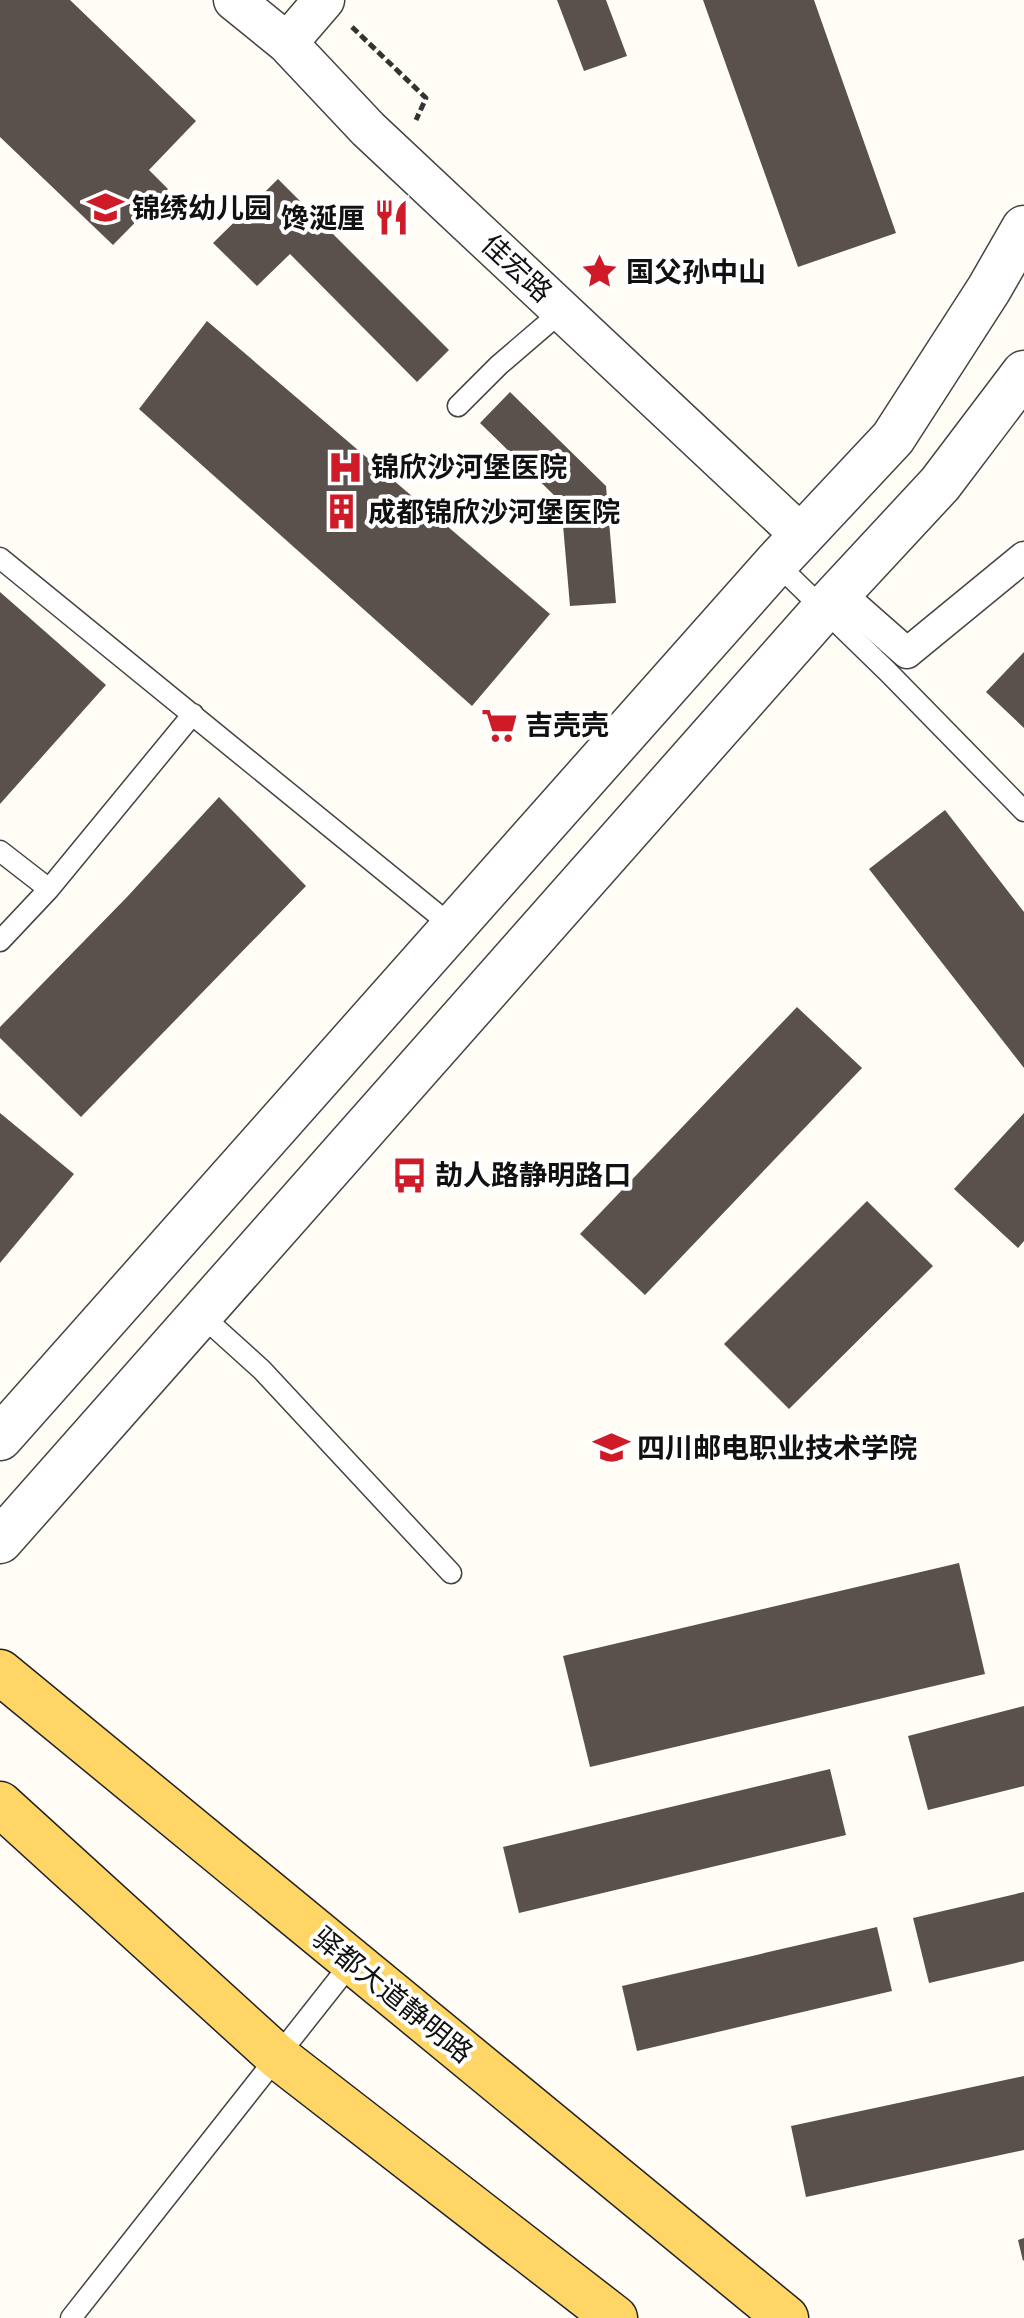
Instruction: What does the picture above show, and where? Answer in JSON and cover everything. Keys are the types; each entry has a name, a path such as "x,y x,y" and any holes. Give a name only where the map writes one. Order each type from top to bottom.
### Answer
{"main road":[{"name":"驿都大道静明路","path":"0,1672 786,2318"},
{"path":"0,1804 278,2057 615,2318"}],"street":[{"name":"佳宏路","path":"234,0 287,43 368,129 562,311 789,549"},
{"path":"287,43 324,0"},
{"path":"0,1438 789,549 893,438 989,289 1024,228"},
{"path":"0,1541 940,484 1024,373"},
{"path":"832,602 907,653 1024,557"}],"lane":[{"path":"458,406 499,365 562,311"},
{"path":"789,549 888,672 1024,811"},
{"path":"0,558 453,927"},
{"path":"0,941 49,889 193,714"},
{"path":"0,851 49,889"},
{"path":"200,1314 262,1370 451,1573"},
{"path":"71,2318 352,1962"}],"path":[{"path":"324,0 426,98 399,158"}],"building":[{"path":"0,0 70,0 196,121 149,170 168,189 113,245 0,137"},
{"path":"557,0 606,0 627,56 584,71"},
{"path":"703,0 814,0 896,233 798,267"},
{"path":"278,179 449,350 417,382 290,254 257,286 213,243"},
{"name":"成都锦欣沙河堡医院","path":"207,321 550,614 472,706 139,409"},
{"path":"510,392 606,486 616,603 570,606 561,502 480,423"},
{"path":"0,592 106,685 0,804"},
{"path":"1024,652 1024,728 986,692"},
{"path":"219,797 306,886 81,1117 0,1038 0,1027"},
{"path":"945,810 1024,912 1024,1068 869,869"},
{"path":"797,1007 862,1068 645,1295 580,1234"},
{"path":"0,1113 74,1174 0,1263"},
{"path":"1024,1113 1024,1241 1018,1248 954,1189"},
{"path":"867,1201 933,1266 789,1409 724,1344"},
{"path":"959,1563 985,1674 590,1767 563,1656"},
{"path":"1024,1706 1024,1786 928,1810 908,1736"},
{"path":"830,1769 846,1835 519,1913 503,1847"},
{"path":"1024,1892 1024,1961 929,1983 913,1918"},
{"path":"877,1927 892,1991 637,2051 622,1986"},
{"path":"1024,2076 1024,2150 806,2197 791,2126"},
{"path":"1024,2238 1024,2260 1023,2261 1018,2240"}],"place":[{"name":"锦绣幼儿园","path":"106,208"},
{"name":"馋涎厘","path":"391,218"},
{"name":"国父孙中山","path":"600,272"},
{"name":"锦欣沙河堡医院","path":"345,467"},
{"name":"成都锦欣沙河堡医院","path":"342,512"},
{"name":"吉壳壳","path":"499,725"},
{"name":"劼人路静明路口","path":"409,1175"},
{"name":"四川邮电职业技术学院","path":"611,1448"}]}
